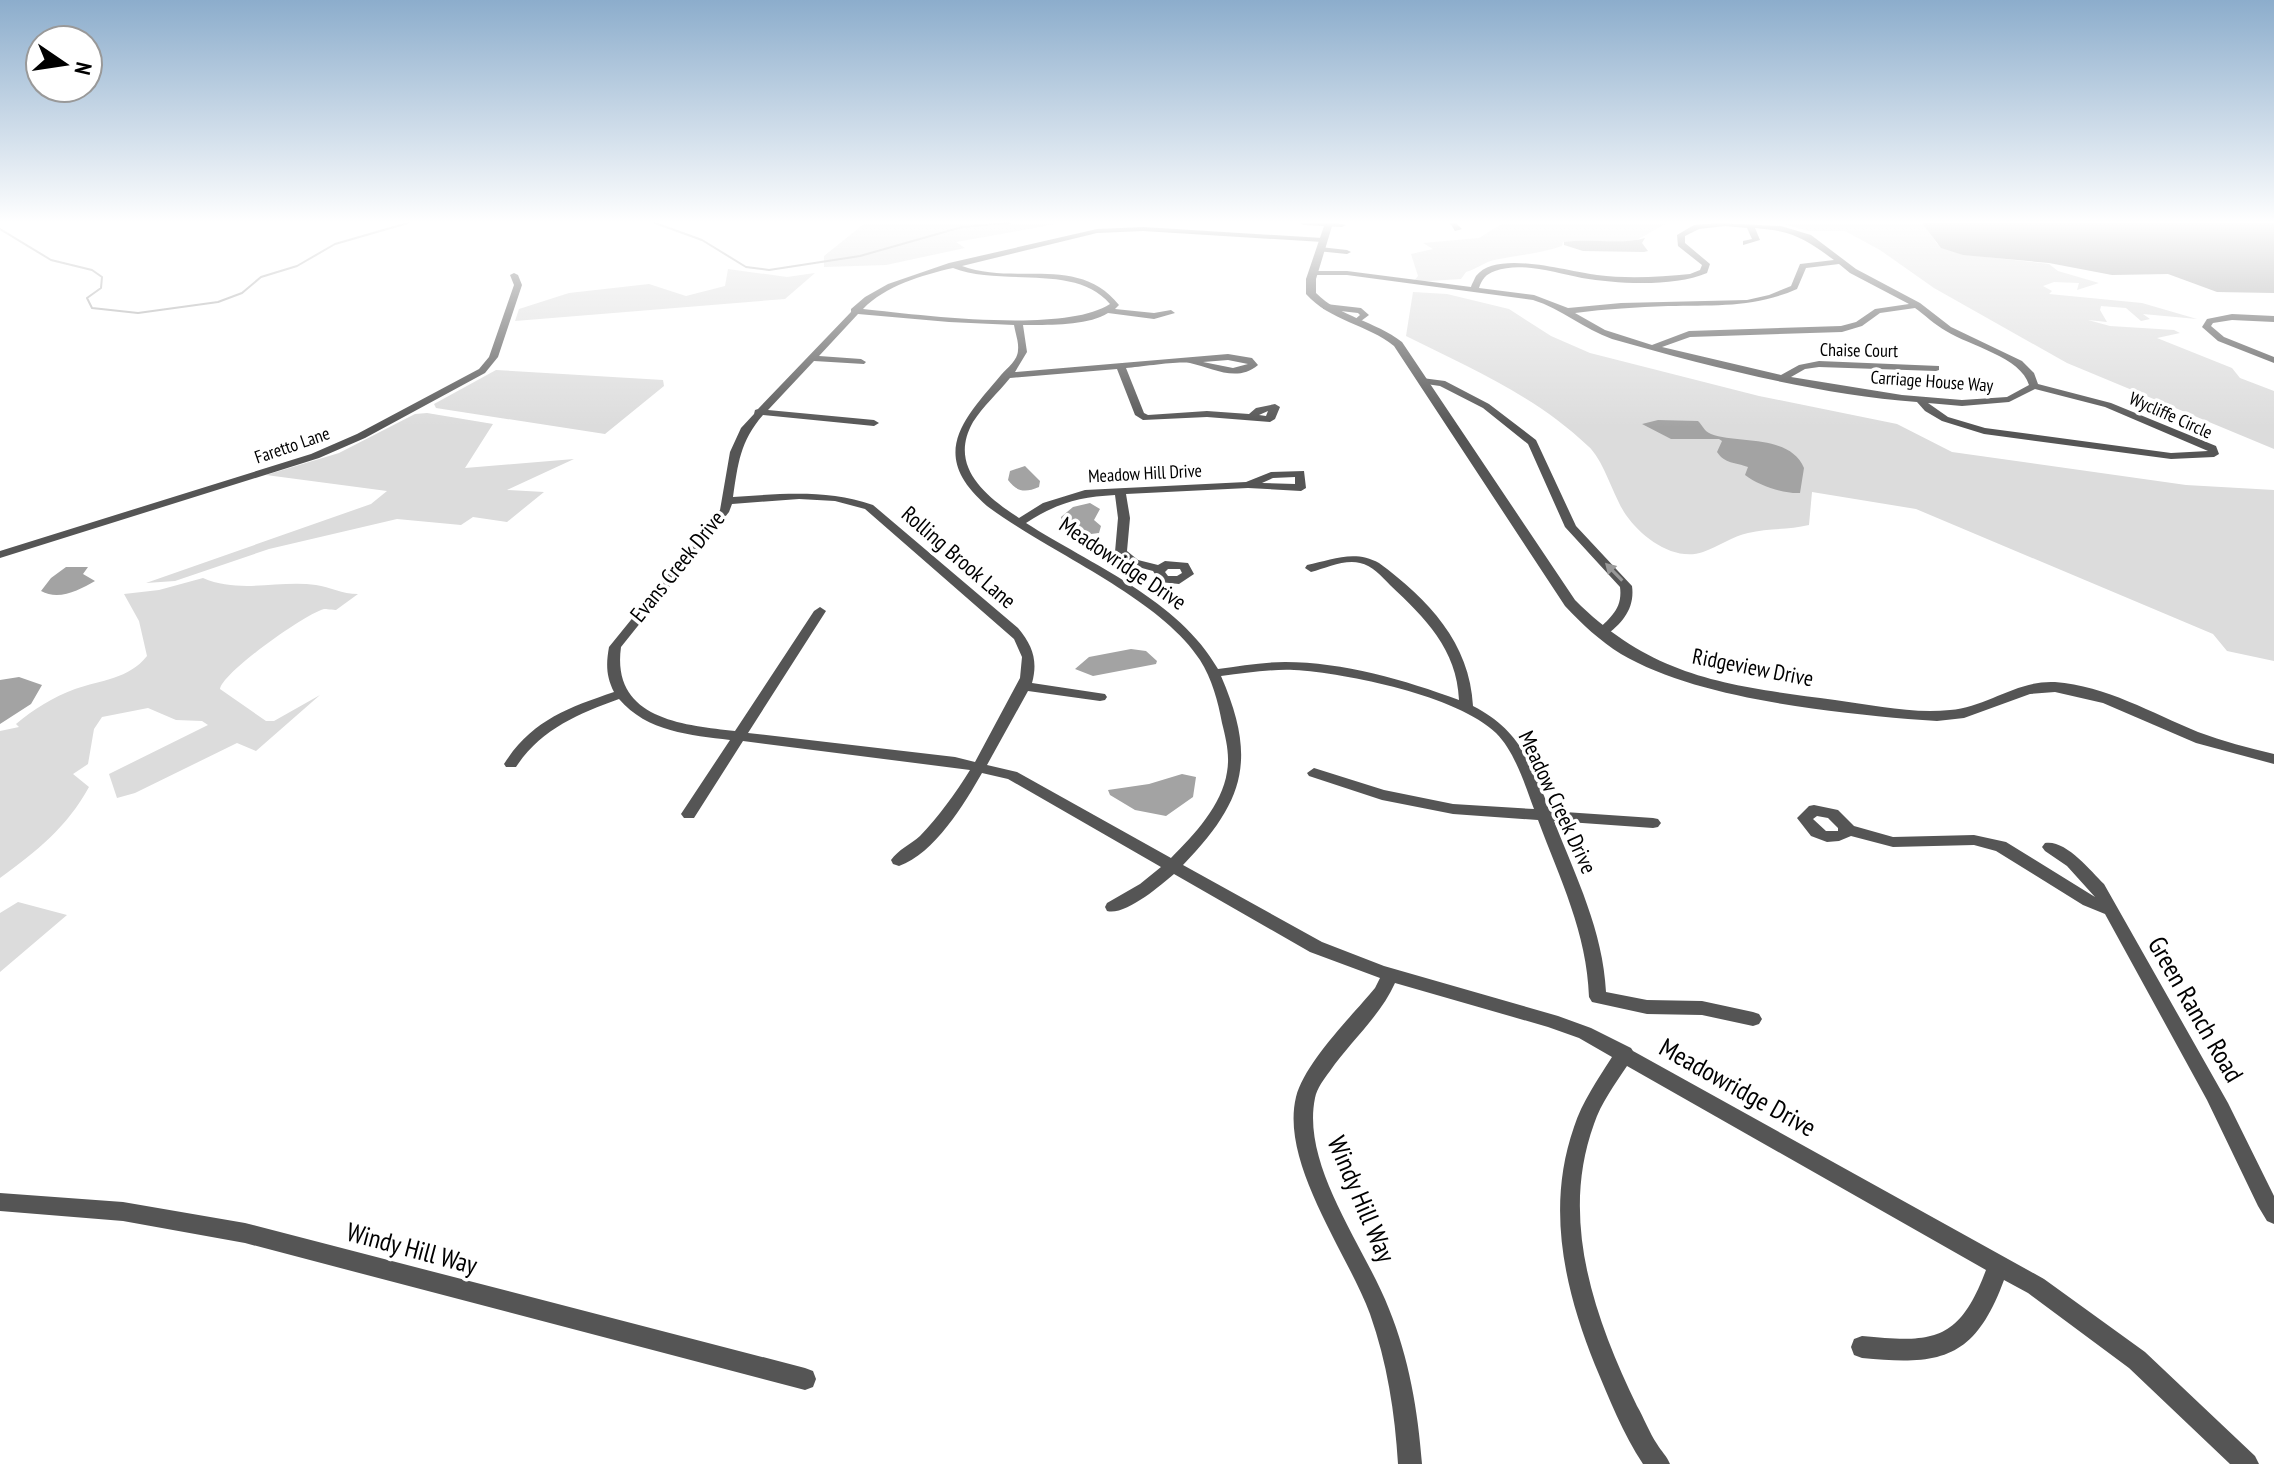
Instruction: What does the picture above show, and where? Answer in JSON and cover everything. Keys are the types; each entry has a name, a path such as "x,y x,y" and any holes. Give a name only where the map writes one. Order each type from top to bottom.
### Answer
{"street":[{"name":"Faretto Lane","path":"0,555 331,450 470,379 493,357 516,291"},
{"name":"Evans Creek Drive","path":"621,694 611,671 615,647 718,521 728,501 735,452 758,412 854,311 883,291"},
{"path":"1102,291 1115,305 1110,311"},
{"name":"Ridgeview Drive","path":"1310,291 1326,307 1394,340 1562,593 1601,633 1647,662 1707,683 1899,714 1966,713 2035,687 2078,690 2114,701 2204,740 2274,759"},
{"name":"Carriage House Way","path":"1484,291 1529,297 1567,311 1598,331 1687,358 1824,388 1995,402 2018,398 2034,386 2031,375 2019,363 1948,329 1917,305 1893,291"},
{"path":"1567,311 1621,305 1760,300 1783,291"},
{"path":"1654,347 1689,334 1842,329 1859,324 1878,311 1917,305"},
{"path":"854,311 960,321 1018,322 1091,318 1110,311 1141,316 1171,313"},
{"path":"2274,319 2223,317 2210,321 2206,327 2221,339 2274,360"},
{"path":"1018,322 1023,352 1010,372 1040,374 1122,369 1228,357 1249,360 1253,365 1247,369 1229,370 1194,362"},
{"path":"810,358 861,362"},
{"name":"Chaise Court","path":"1784,377 1802,367 1819,364 1936,368"},
{"path":"1122,369 1140,415 1146,418 1207,414 1252,417"},
{"name":"Meadowridge Drive","path":"1010,372 972,416 961,448 964,472 983,497 1002,512 1165,618 1186,635 1214,673 1223,695 1236,772 1233,783 1200,840 1179,868 1316,947 1389,976 1544,1017 1625,1053 1999,1264 2112,1340 2220,1435 2247,1464"},
{"path":"1422,381 1442,383 1486,406 1538,448 1571,527 1626,586 1628,593 1620,619 1601,633"},
{"name":"Wycliffe Circle","path":"1919,398 1928,409 1958,424 2171,456 2214,454 2212,448 2126,412 2034,386"},
{"path":"758,412 874,423"},
{"name":"Wycliffe Circle","path":"2037,437 2052,435"},
{"name":"Meadow Hill Drive","path":"1002,512 1047,505 1085,493 1248,485"},
{"path":"1120,490 1124,518 1121,552 1134,563 1159,569"},
{"name":"Rolling Brook Lane","path":"728,501 830,497 858,503 878,513 1022,640 1030,663 1024,686 933,835 919,849 899,860"},
{"name":"Meadow Hill Drive","path":"1019,523 1047,505"},
{"path":"1311,568 1346,560 1371,562 1415,601 1440,626 1457,654 1467,689 1466,707"},
{"path":"689,814 820,611"},
{"name":"Meadow Creek Drive","path":"1214,673 1272,666 1316,668 1466,707 1493,723 1510,742 1591,932 1598,968 1598,997 1647,1007 1702,1008 1753,1019"},
{"path":"1024,686 1100,697"},
{"path":"511,764 518,752 544,727 621,694 636,710 666,725 977,765 1032,784 1179,868 1113,907"},
{"path":"1314,773 1418,804 1653,823"},
{"path":"1847,830 1901,843 1987,842 2017,854 2089,901 2110,910"},
{"name":"Green Ranch Road","path":"2050,847 2086,874 2110,910 2232,1127 2245,1168 2274,1214"},
{"name":"Windy Hill Way","path":"1389,976 1382,992 1306,1093 1302,1116 1306,1145 1319,1179 1379,1310 1400,1379 1410,1464"},
{"path":"1625,1053 1595,1100 1584,1127 1570,1192 1570,1232 1586,1315 1602,1360 1649,1453 1658,1464"},
{"name":"Windy Hill Way","path":"0,1202 88,1207 211,1225 805,1379"},
{"path":"1862,1347 1890,1351 1949,1345 1969,1328 1984,1307 1999,1264"}],"shaded area":[{"path":"672,291 686,296 704,291 794,291 785,299 515,321 519,309 569,293"},
{"path":"1940,291 2052,291 2049,294 2142,303 2197,319 2143,314 2150,319 2141,321 2126,308 2101,306 2107,322 2088,320 2110,326 2174,330 2180,333 2157,338 2232,368 2240,378 2274,391 2274,449 2067,363"},
{"path":"2215,291 2274,293 2217,292"},
{"path":"1413,292 1447,294 1509,309 1551,336 1590,353 1759,396 1897,424 1952,452 2186,485 2274,490 2274,661 2227,651 2213,634 1916,509 1812,492 1809,525 1748,533 1703,552 1681,554 1671,551 1633,524 1621,507 1594,452 1568,428 1502,384 1406,336"},
{"path":"496,370 663,380 664,386 605,434 436,408 434,404"},
{"path":"427,413 493,424 465,468 574,459 507,490 544,492 507,522 473,517 461,525 397,519 269,549 175,581 146,583 371,504 387,491 266,475 339,453 415,414"},
{"path":"1658,420 1698,421 1711,434 1762,442 1787,450 1797,457 1804,468 1800,493 1772,488 1745,475 1748,467 1727,461 1717,452 1722,441 1719,439 1671,439 1642,424"},
{"path":"1025,466 1040,481 1039,487 1022,490 1008,480 1010,471"},
{"path":"1090,503 1100,509 1094,520 1101,526 1099,533 1083,535 1062,523 1061,517 1073,507"},
{"path":"66,567 88,567 83,574 95,581 62,595 41,591 51,578"},
{"path":"203,578 245,586 316,585 358,594 336,610 324,609 314,613 284,632 235,670 220,689 266,721 274,721 320,695 256,751 237,743 135,793 117,798 109,774 208,725 202,721 176,720 148,708 102,717 94,729 88,764 73,774 89,787 71,814 50,837 0,878 0,731 19,727 16,724 59,696 114,678 140,664 147,656 139,621 124,594 159,590"},
{"path":"1131,649 1146,651 1157,661 1156,664 1093,676 1075,669 1089,657"},
{"path":"19,677 42,685 31,704 0,724 0,680"},
{"path":"1182,774 1196,777 1193,797 1166,816 1135,810 1110,795 1108,790 1149,784"},
{"path":"18,902 67,915 0,972 0,913"}],"waterway":[{"path":"96,291 87,298 92,308 138,313 218,302 244,291"}]}
